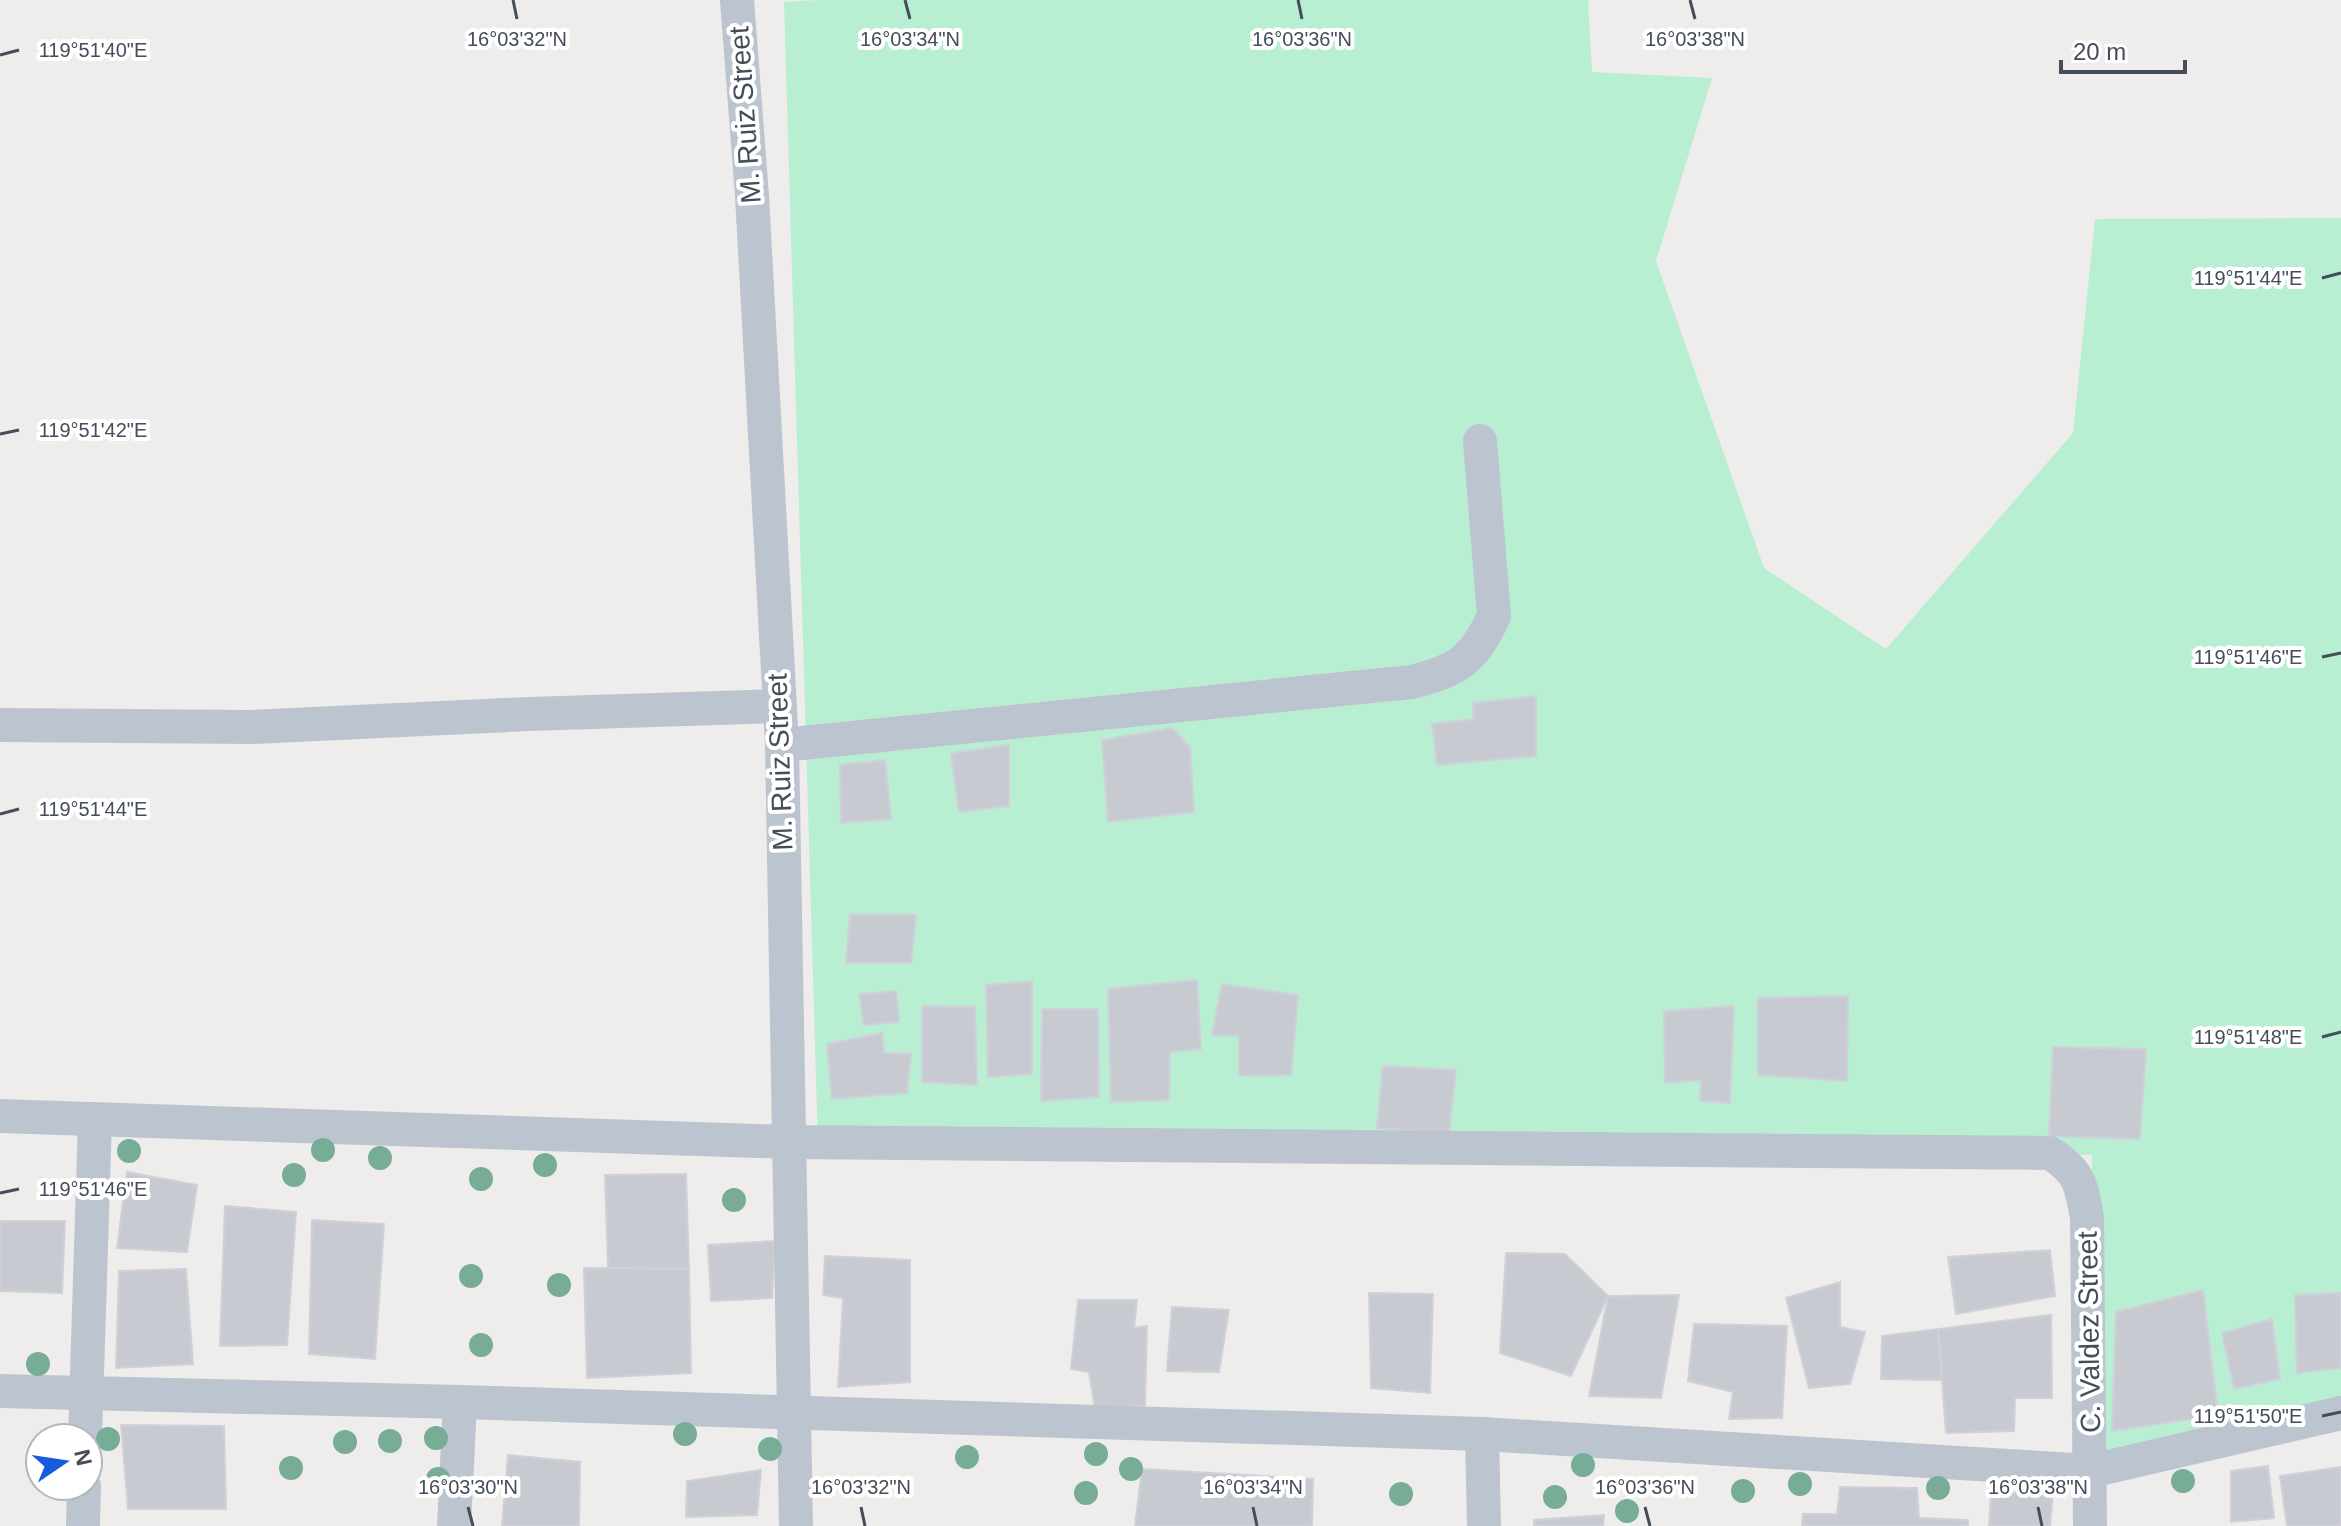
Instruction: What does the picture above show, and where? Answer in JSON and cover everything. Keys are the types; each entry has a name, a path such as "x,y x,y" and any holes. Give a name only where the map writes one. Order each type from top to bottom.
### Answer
{"street":[{"name":"M. Ruiz Street","path":"737,0 752,196 782,745 796,1526"},
{"path":"782,745 1412,682 1442,674 1467,659 1483,640 1494,616 1480,441"},
{"path":"0,725 251,727 778,706"},
{"path":"0,1116 789,1142"},
{"path":"85,1422 95,1119"},
{"name":"C. Valdez Street","path":"789,1142 2050,1153 2069,1165 2077,1178 2087,1218 2090,1526"},
{"path":"0,1391 1482,1434 2091,1471 2341,1413"},
{"path":"454,1526 460,1402"},
{"path":"1482,1434 1484,1526"},
{"path":"83,1526 84,1502"}],"green space":[{"path":"1588,0 1592,72 1712,78 1656,261 1764,568 1886,649 2073,433 2095,219 2341,218 2341,1409 2091,1471 2092,1155 818,1145 784,2"}],"building":[{"path":"1536,696 1536,756 1437,765 1432,724 1473,719 1473,703"},
{"path":"1172,728 1190,747 1194,812 1108,822 1102,740"},
{"path":"1009,745 1009,806 959,812 951,753"},
{"path":"885,760 891,819 841,823 840,765"},
{"path":"850,914 916,915 911,963 846,963"},
{"path":"1197,980 1201,1049 1170,1052 1169,1100 1111,1102 1108,989"},
{"path":"1032,981 1032,1074 988,1077 986,985"},
{"path":"1222,984 1298,995 1291,1075 1239,1076 1239,1036 1212,1035"},
{"path":"896,991 899,1022 864,1025 859,994"},
{"path":"1848,996 1847,1081 1758,1075 1758,998"},
{"path":"922,1006 975,1007 977,1085 922,1082"},
{"path":"1734,1006 1730,1103 1700,1101 1701,1080 1665,1083 1664,1011"},
{"path":"1042,1009 1098,1009 1099,1097 1041,1101"},
{"path":"882,1033 884,1053 911,1054 907,1093 832,1099 827,1044"},
{"path":"2053,1047 2146,1049 2140,1139 2049,1136"},
{"path":"1383,1066 1456,1070 1449,1133 1377,1128"},
{"path":"127,1172 197,1185 187,1252 117,1248"},
{"path":"686,1174 689,1269 608,1268 605,1175"},
{"path":"225,1206 296,1212 287,1345 220,1346"},
{"path":"312,1220 384,1224 375,1359 309,1354"},
{"path":"0,1221 65,1221 62,1293 0,1291"},
{"path":"775,1241 772,1298 711,1301 708,1245"},
{"path":"2050,1250 2055,1296 1956,1314 1948,1257"},
{"path":"1506,1253 1565,1254 1608,1296 1571,1376 1500,1353"},
{"path":"825,1256 910,1260 910,1382 838,1387 843,1298 823,1295"},
{"path":"584,1268 689,1269 691,1373 587,1378"},
{"path":"186,1269 193,1364 116,1368 119,1271"},
{"path":"1840,1282 1840,1327 1865,1332 1850,1384 1809,1388 1786,1298"},
{"path":"2203,1290 2218,1415 2112,1431 2116,1312"},
{"path":"1369,1293 1433,1294 1430,1393 1371,1388"},
{"path":"2341,1293 2341,1368 2297,1373 2295,1295"},
{"path":"1679,1295 1661,1398 1589,1396 1608,1296"},
{"path":"1078,1300 1137,1300 1134,1328 1147,1326 1145,1405 1095,1409 1089,1372 1071,1369"},
{"path":"1172,1307 1229,1310 1219,1372 1167,1371"},
{"path":"2051,1315 2052,1398 2015,1398 2014,1431 1946,1433 1938,1329"},
{"path":"2272,1319 2280,1379 2234,1389 2222,1333"},
{"path":"1694,1324 1787,1326 1782,1418 1729,1419 1733,1392 1688,1381"},
{"path":"1938,1329 1942,1380 1881,1379 1882,1336"},
{"path":"121,1425 224,1426 226,1509 128,1509"},
{"path":"508,1455 580,1462 579,1526 502,1526"},
{"path":"2268,1466 2274,1518 2231,1522 2231,1471"},
{"path":"2341,1467 2341,1526 2287,1526 2280,1476"},
{"path":"1142,1469 1313,1479 1312,1526 1135,1526"},
{"path":"761,1470 757,1515 686,1517 687,1481"},
{"path":"1840,1487 1917,1488 1919,1518 1968,1520 1968,1526 1802,1526 1803,1514 1837,1514"},
{"path":"2053,1491 2050,1526 1989,1526 1991,1493"},
{"path":"1604,1515 1603,1526 1534,1526 1534,1520"}]}
